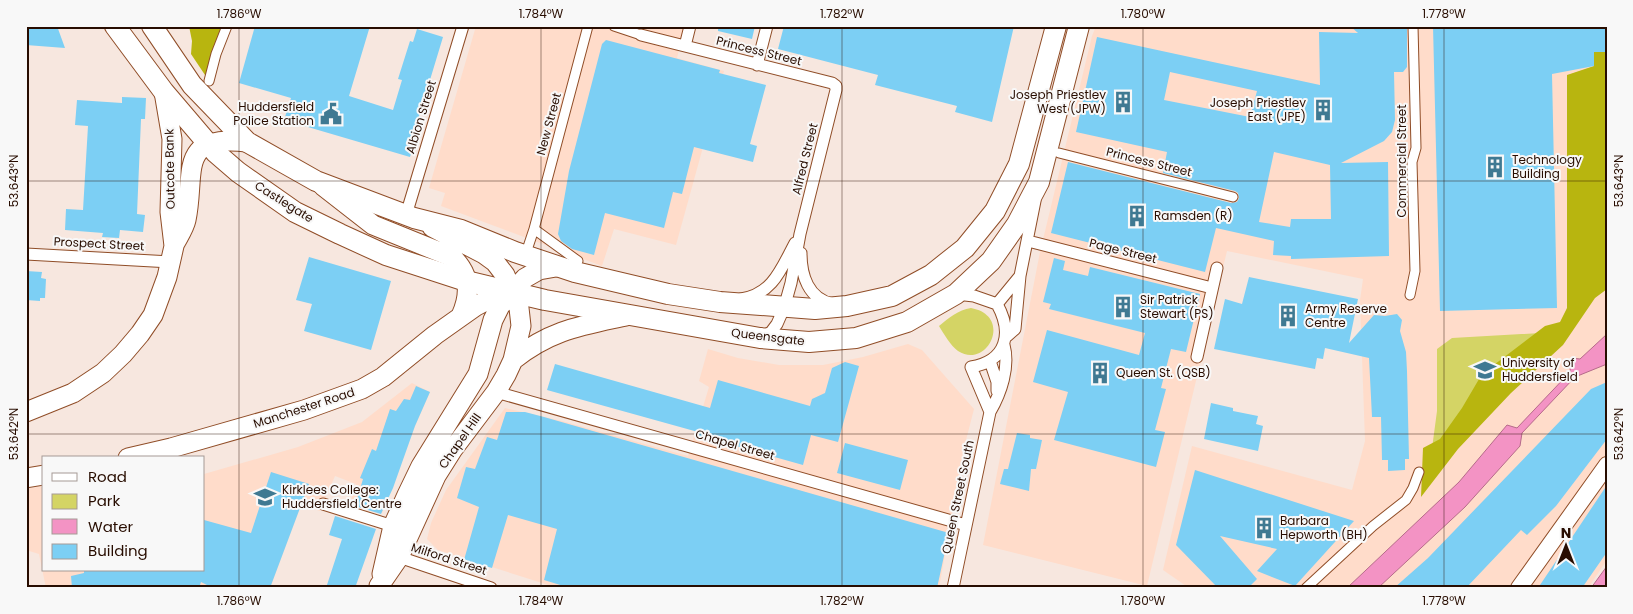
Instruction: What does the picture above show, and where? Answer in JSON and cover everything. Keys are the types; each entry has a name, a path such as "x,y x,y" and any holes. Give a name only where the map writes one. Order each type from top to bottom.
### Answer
{"highway":[{"name":"Castlegate","path":"115,26 164,92 207,144 238,172 295,212 386,255 439,272 468,300 512,292"},
{"path":"152,26 192,85 247,142 316,181 410,216 461,230 556,267 668,294 720,302 784,308 847,306 892,296 931,275 965,248 995,212 1015,174 1025,147 1056,26"},
{"name":"Queensgate","path":"512,292 626,316 760,338 809,342 856,338 907,322 956,294 991,261 1017,224 1039,182 1079,26"}],"main road":[{"name":"Outcote Bank","path":"164,92 172,138 170,212 172,254"},
{"path":"207,144 232,140 247,142"},
{"name":"Outcote Bank","path":"26,412 73,393 103,373 123,354 153,315 172,254 186,222 190,170 194,159 207,144"},
{"path":"316,181 373,225 452,257 462,266 468,300 484,319 488,339"},
{"name":"Chapel Hill","path":"379,587 399,557 436,476 453,449 496,392 513,360 521,326 519,308 505,275 495,262 484,254 410,216"},
{"name":"Chapel Hill","path":"379,587 393,526 421,466 478,374 493,320 500,306 525,278 539,270 556,267"},
{"name":"Manchester Road","path":"137,456 304,410 362,389 383,377 435,335 468,300"},
{"path":"513,360 544,338 576,327 626,316"},
{"path":"1520,588 1607,466"},
{"path":"26,478 42,475"}],"street":[{"path":"209,80 216,54 227,26"},
{"name":"Albion Street","path":"410,216 463,26"},
{"name":"New Street","path":"525,256 534,229 588,26"},
{"name":"Princess Street","path":"614,26 641,35 832,83 836,86 836,90"},
{"path":"685,46 690,26"},
{"path":"757,65 767,26"},
{"name":"Commercial Street","path":"1410,295 1415,271 1412,162 1416,148 1413,26"},
{"name":"Alfred Street","path":"760,338 772,332 784,308 791,283 800,234 836,90"},
{"name":"Princess Street","path":"1059,153 1233,197"},
{"name":"Queen Street South","path":"990,361 997,355 1015,329 1020,276 1039,182"},
{"path":"534,229 578,261"},
{"name":"Alfred Street","path":"800,234 801,261 804,278 808,287 816,296 829,303 847,306"},
{"name":"Alfred Street","path":"720,302 746,298 764,291 773,283 800,234"},
{"name":"Page Street","path":"1028,241 1212,288"},
{"name":"Prospect Street","path":"26,254 172,254"},
{"path":"1197,357 1217,268"},
{"name":"Queen Street South","path":"953,588 990,412 996,401 1007,356 1004,317 997,304 1020,276"},
{"path":"956,294 974,296 997,304"},
{"path":"990,412 971,367 990,361 996,382 996,401"},
{"name":"Chapel Street","path":"496,392 966,525"},
{"path":"1306,588 1373,526 1406,500 1419,472"},
{"path":"323,504 393,526"},
{"name":"Milford Street","path":"399,557 491,588"}],"shaded area":[{"path":"189,26 222,26 209,81 191,54 192,41"},
{"path":"476,26 685,26 677,58 724,71 676,245 614,229 602,266 441,206 445,193 429,188"},
{"name":"University of Huddersfield","path":"1096,26 1607,26 1607,560 1588,588 1189,588 1163,570 1192,446 1352,490 1365,441 1360,300 1363,279 1227,251 1147,586 983,545 1040,252"},
{"path":"1594,52 1607,52 1607,289 1595,298 1563,345 1511,393 1458,449 1421,497 1423,448 1440,439 1462,408 1482,374 1545,326 1560,322 1567,308 1567,75 1594,66"},
{"path":"908,344 922,350 974,409 965,444 939,588 558,588 438,550 427,539 431,523 446,490 505,408 562,421 688,456 709,387 699,381 708,349 738,358 779,365 823,365 863,357"},
{"name":"Kirklees College: Huddersfield Centre","path":"412,383 430,392 382,513 350,503 356,484 335,476 320,511 301,505 270,588 46,588 43,572 205,572 205,474 298,447 362,422"},
{"name":"Kirklees College: Huddersfield Centre","path":"42,486 42,569 39,554 26,550 26,489"}],"green space":[{"path":"971,308 984,313 991,321 993,330 992,340 986,348 978,353 969,355 955,349 939,326 958,312"},
{"path":"1557,332 1431,456 1437,411 1437,349 1452,338"}],"water":[{"path":"1607,334 1607,364 1575,377 1522,433 1520,446 1465,507 1378,588 1347,588 1459,482 1507,425 1517,428 1570,372 1571,358 1580,359"},
{"path":"1607,566 1607,588 1591,588"}],"building":[{"path":"26,26 57,26 65,48 26,45"},
{"path":"255,26 370,26 349,96 393,110 402,80 398,79 410,41 413,42 417,29 443,37 413,136 416,137 410,157 284,120 291,98 239,83"},
{"path":"718,26 755,26 752,39 718,31"},
{"path":"784,26 1014,26 992,122 955,112 957,106 875,85 878,75 778,49"},
{"path":"1350,26 1407,26 1407,67 1403,72 1394,72 1395,120 1392,132 1384,141 1341,163 1388,162 1389,256 1291,259 1291,256 1273,255 1274,241 1216,228 1205,272 1051,233 1068,162 1231,203 1237,202 1239,198 1238,193 1235,191 1163,173 1167,152 1076,132 1097,37 1320,85 1319,32 1358,33","holes":["1170,72 1257,91 1250,117 1164,100","1274,152 1330,165 1331,219 1291,219 1290,227 1259,222"]},
{"name":"Technology Building","path":"1433,26 1607,26 1607,52 1594,52 1594,66 1552,74 1557,308 1440,311"},
{"path":"606,40 720,70 719,73 766,85 750,144 757,146 753,162 694,147 682,194 673,192 664,228 605,213 594,255 572,249 561,241 558,234 569,171 602,44"},
{"path":"122,97 146,98 145,119 141,119 137,214 145,215 143,232 120,230 119,238 102,237 103,233 65,230 66,209 83,210 88,126 75,125 77,100 122,103"},
{"path":"309,257 391,281 371,350 304,331 312,304 296,300"},
{"path":"1054,258 1065,261 1063,270 1088,276 1090,267 1200,294 1186,352 1171,349 1161,388 1166,389 1155,430 1165,432 1156,467 1054,440 1068,392 1033,382 1047,330 1139,355 1145,333 1049,309 1051,304 1043,302"},
{"path":"26,271 42,272 41,278 46,279 45,298 40,298 40,301 26,300"},
{"name":"Army Reserve Centre","path":"1249,277 1358,299 1349,343 1374,315 1397,314 1402,320 1400,331 1406,352 1409,459 1405,459 1405,470 1388,471 1388,460 1382,460 1381,417 1372,417 1369,358 1325,348 1323,359 1317,358 1315,369 1214,349 1225,299 1242,304"},
{"path":"845,362 859,366 838,442 811,435 803,465 697,435 698,432 547,390 555,364 710,408 718,380 810,406 812,399 825,393 832,368"},
{"path":"1607,382 1607,439 1556,506 1527,535 1521,530 1466,588 1394,588 1428,558 1591,389"},
{"path":"416,386 430,392 381,514 355,506 363,479 360,478 372,449 376,451 390,409 396,411 404,399 410,400"},
{"path":"1211,403 1233,408 1233,411 1258,416 1256,424 1263,426 1258,451 1204,439"},
{"path":"506,412 525,412 544,417 949,533 937,588 570,588 544,580 557,529 508,515 492,568 464,560 479,507 457,498 466,467 475,469 487,437 497,440"},
{"path":"1017,433 1030,435 1030,438 1042,440 1036,469 1031,469 1029,491 1000,484 1004,469 1008,469"},
{"path":"845,443 908,460 900,490 837,473"},
{"name":"Barbara Hepworth (BH)","path":"1195,470 1354,521 1295,586 1257,571 1277,549 1220,536 1257,579 1248,588 1218,588 1176,545"},
{"path":"271,472 309,484 270,588 213,588 201,582 199,588 72,588 71,576 84,572 205,572 205,520 251,533"},
{"path":"1607,485 1607,552 1582,588 1538,588"},
{"path":"335,516 376,529 355,588 326,588 342,539 329,535"}],"place":[{"name":"Joseph Priestley West (JPW)","path":"1123,102"},
{"name":"Joseph Priestley East (JPE)","path":"1323,110"},
{"name":"Huddersfield Police Station","path":"331,114"},
{"name":"Technology Building","path":"1495,167"},
{"name":"Ramsden (R)","path":"1137,216"},
{"name":"Sir Patrick Stewart (PS)","path":"1123,307"},
{"name":"Army Reserve Centre","path":"1288,316"},
{"name":"University of Huddersfield","path":"1485,370"},
{"name":"Queen St. (QSB)","path":"1100,373"},
{"name":"Kirklees College: Huddersfield Centre","path":"265,497"},
{"name":"Barbara Hepworth (BH)","path":"1264,528"}]}
